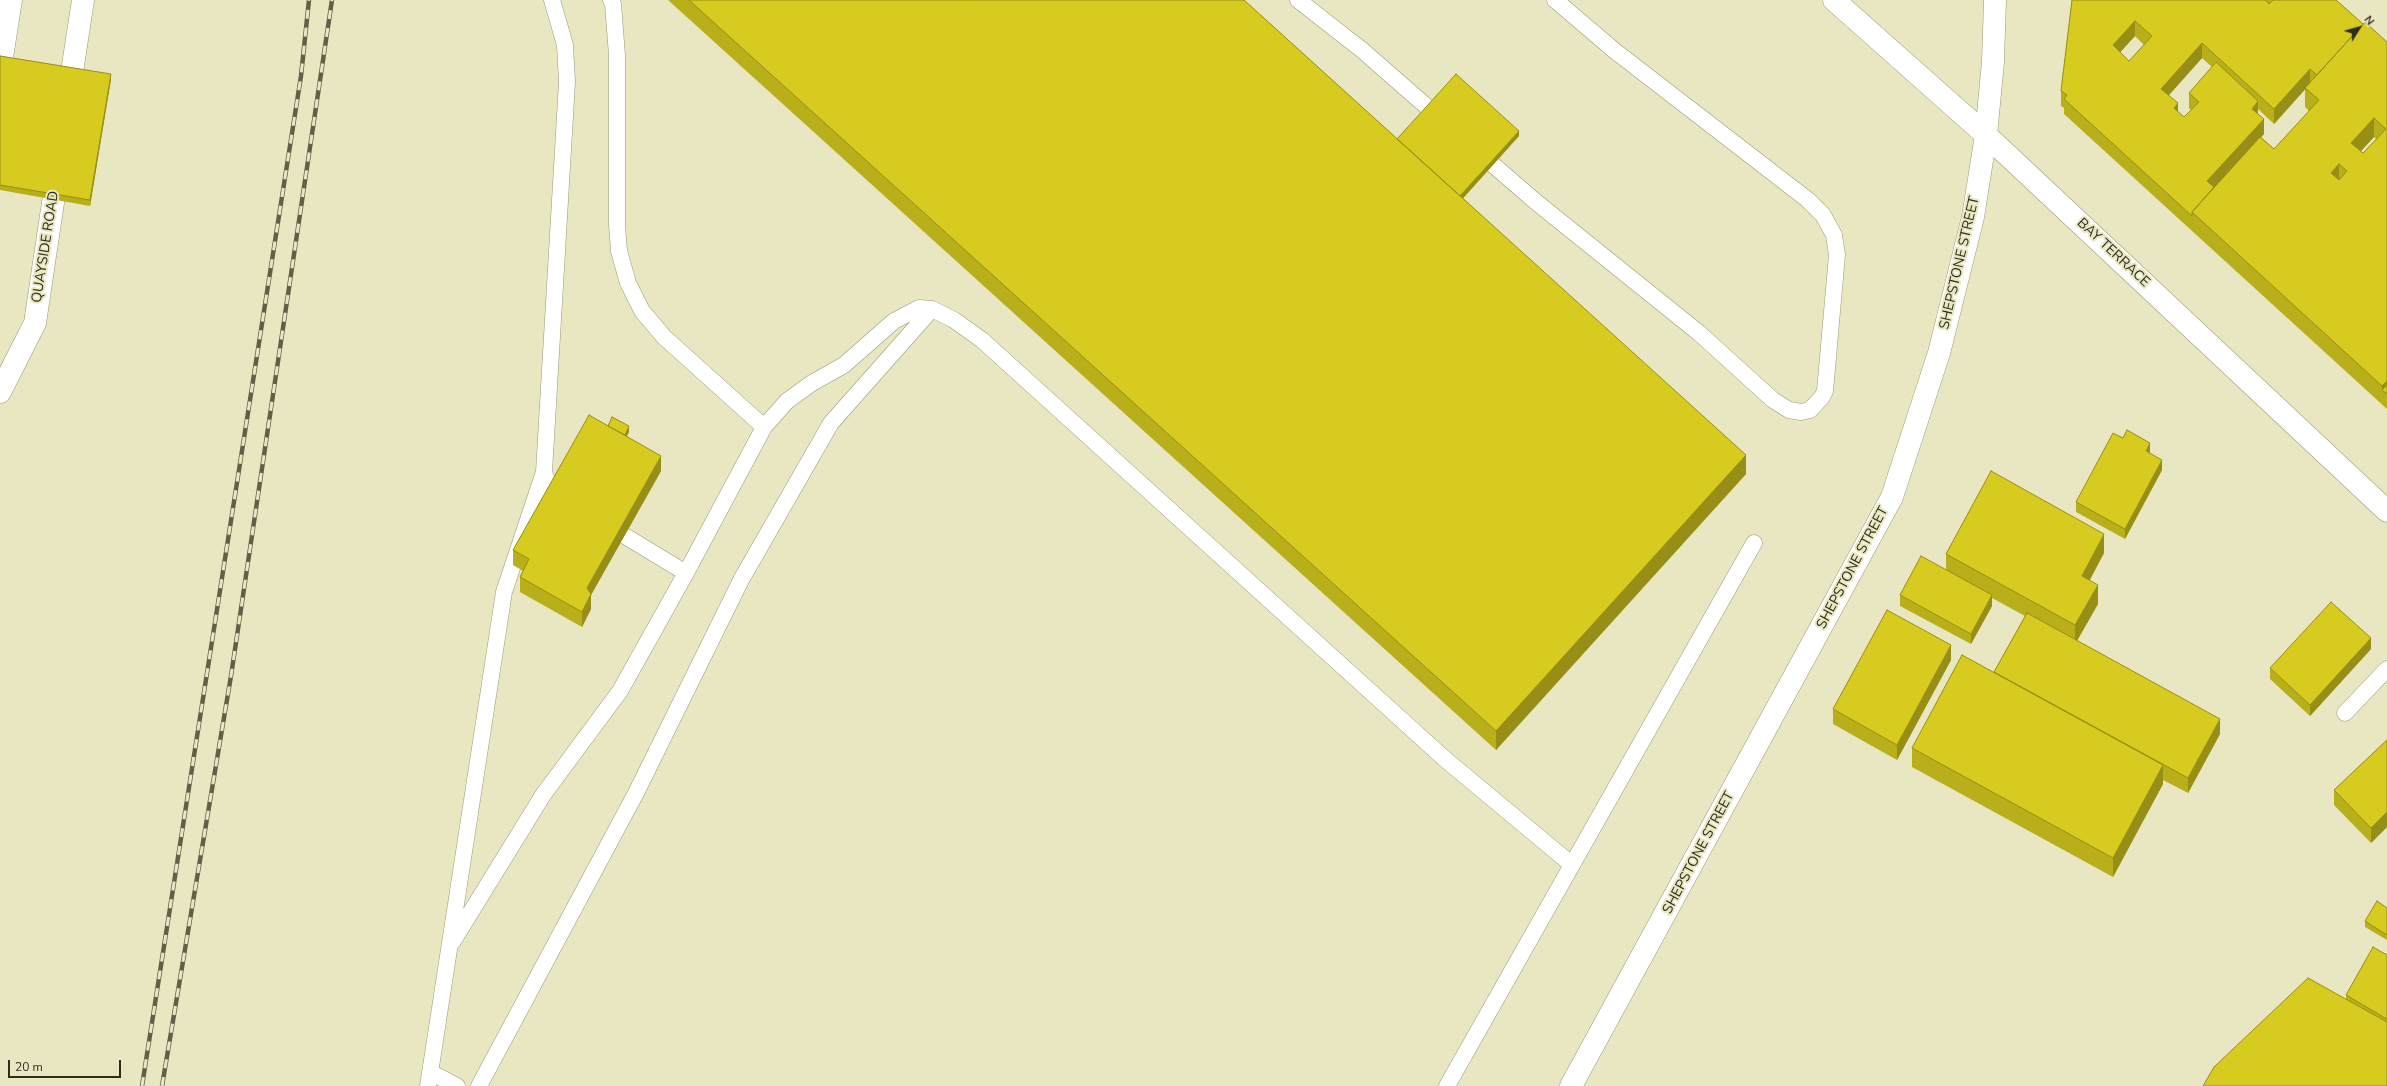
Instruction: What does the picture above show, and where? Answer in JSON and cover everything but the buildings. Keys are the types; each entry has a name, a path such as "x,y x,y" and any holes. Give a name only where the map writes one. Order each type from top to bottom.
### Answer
{"main road":[{"path":"0,70 11,0"},
{"path":"65,118 83,0"},
{"name":"BAY TERRACE","path":"1834,0 1986,135 2387,511"},
{"name":"SHEPSTONE STREET","path":"1571,1086 1892,497 1939,354 1972,217 1986,135 1993,62 1996,0"},
{"name":"QUAYSIDE ROAD","path":"0,392 35,323 60,150"}],"lane":[{"path":"457,1086 429,1079 504,592 544,472 567,82 565,45 552,0"},
{"path":"611,0 613,4 617,55 617,225 619,251 628,283 642,311 664,337 764,427"},
{"path":"1298,0 1362,50 1452,129"},
{"path":"1464,139 1536,202 1699,333 1773,400 1789,410 1801,412 1810,410 1822,397 1825,391 1837,255 1834,235 1823,215 1808,200 1615,51 1556,0"},
{"path":"449,946 543,795 620,691 686,573 764,427 787,401 812,383 844,365 894,320 919,308 932,309 954,320 982,340 1446,760 1571,864"},
{"path":"479,1086 636,794 741,580 831,423 932,309"},
{"path":"544,472 550,492 577,508"},
{"path":"597,519 686,573"},
{"path":"1447,1086 1571,864 1754,543"},
{"path":"2345,714 2387,669"}],"railway":[{"path":"142,1086 301,76 309,0"},
{"path":"162,1086 231,676 332,0"}]}
